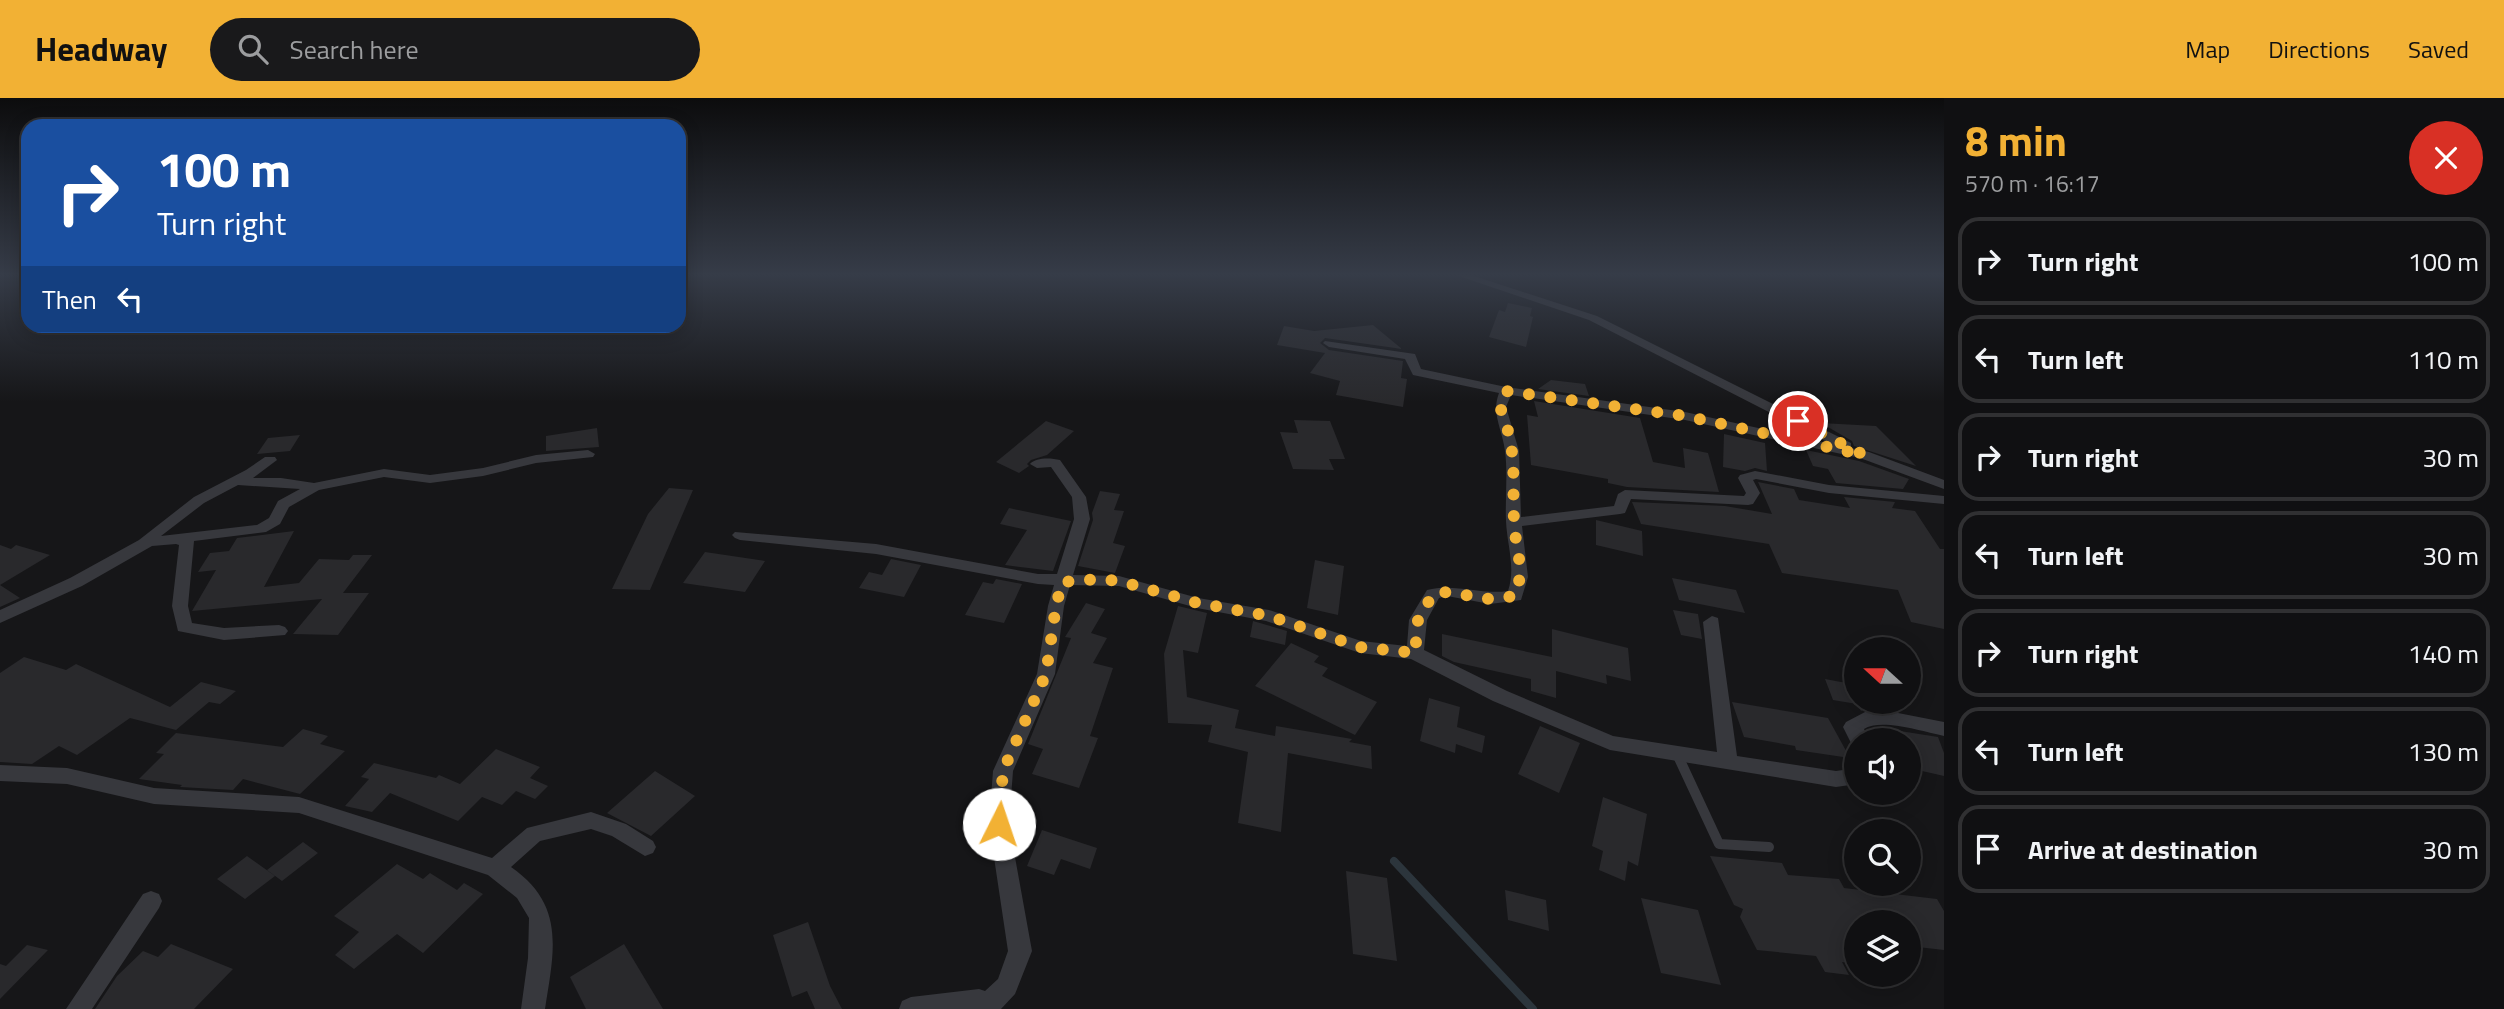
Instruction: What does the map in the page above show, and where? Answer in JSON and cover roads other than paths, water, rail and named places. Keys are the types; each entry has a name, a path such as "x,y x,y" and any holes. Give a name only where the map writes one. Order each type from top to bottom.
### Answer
{"street":[{"path":"1592,318 1864,455 1944,485"},
{"path":"1329,342 1355,349 1411,357 1412,365 1418,372 1506,391 1685,416 1864,455"},
{"path":"1415,653 1418,620 1433,594 1447,592 1490,599 1515,596 1522,579 1514,522 1515,462 1508,426 1500,407 1506,391"},
{"path":"233,483 258,481 315,487 346,483 384,473 430,479 483,472 536,459 588,454"},
{"path":"0,617 76,582 143,545 182,511 250,476 270,460"},
{"path":"911,1009 979,1001 989,1004 1007,986 1020,951 999,824 1003,771 1046,674 1056,606 1082,519 1079,497 1055,463 1037,464"},
{"path":"1514,522 1620,510 1625,494 1748,501 1753,493 1745,478 1755,475 1829,489 1944,500"},
{"path":"143,545 172,537 261,529 275,521 283,504 315,487"},
{"path":"740,535 876,549 1062,582 1101,579 1119,581 1198,603 1269,616 1360,647 1415,653 1500,696 1610,743 1836,779 1844,778"},
{"path":"172,537 187,542 180,606 184,627 225,634 279,631"},
{"path":"1712,622 1728,762"},
{"path":"1853,728 1867,718 1893,719 1944,729"},
{"path":"0,773 67,776 154,796 299,805 495,868 514,879 540,912 538,973 533,1009"},
{"path":"495,868 534,834 591,820 619,830 645,847"},
{"path":"78,1009 151,901"}],"lane":[{"path":"1677,754 1719,844 1769,847"}],"waterway":[{"path":"1394,861 1533,1009"}]}
